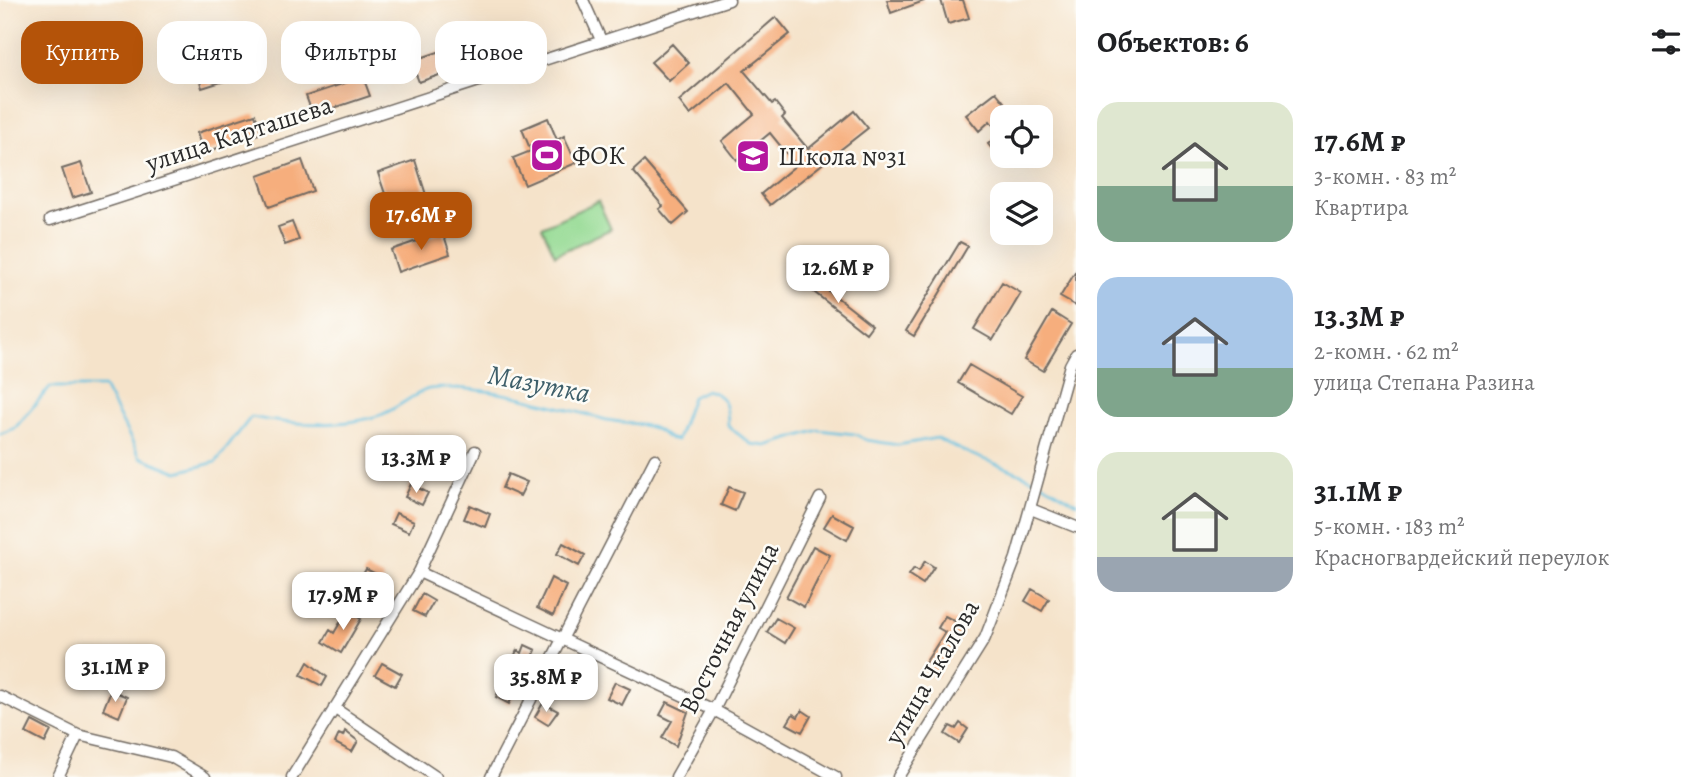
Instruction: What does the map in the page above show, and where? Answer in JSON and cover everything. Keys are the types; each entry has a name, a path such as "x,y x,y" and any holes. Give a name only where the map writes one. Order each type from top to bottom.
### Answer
{"street":[{"path":"583,0 601,40"},
{"name":"улица Карташева","path":"50,220 729,0"},
{"name":"улица Чкалова","path":"898,777 985,638 1016,558 1076,354"},
{"path":"292,777 419,572 475,452"},
{"path":"492,777 655,458"},
{"name":"Восточная улица","path":"676,777 714,710 820,498"},
{"path":"1031,509 1076,527"},
{"path":"419,572 714,710 836,777"},
{"path":"0,696 78,735 171,757 205,777"},
{"path":"334,708 436,777"},
{"path":"58,777 78,735"}],"green space":[{"path":"598,201 611,229 555,255 542,227"}],"building":[{"path":"887,0 924,0 924,1 891,13"},
{"path":"941,0 963,0 969,18 948,24"},
{"path":"776,17 790,34 744,71 772,104 775,102 785,115 782,118 808,149 854,111 868,128 770,205 761,194 796,165 770,133 737,160 722,141 754,114 729,83 690,115 679,101"},
{"path":"672,44 689,63 669,81 651,62"},
{"path":"435,53 435,77 421,81 421,58"},
{"path":"342,84 366,84 370,96 313,115 306,96"},
{"path":"996,92 1006,105 990,105 990,121 979,131 966,115"},
{"path":"255,114 262,133 203,153 197,133"},
{"name":"ФОК","path":"548,118 557,140 564,136 576,163 525,185 513,158 531,151 522,129"},
{"path":"302,160 313,191 269,207 258,176"},
{"path":"415,160 433,217 397,229 378,173"},
{"path":"644,161 688,212 673,225 659,209 663,206 633,171"},
{"path":"81,163 91,192 72,198 62,169"},
{"path":"292,222 299,240 285,245 278,227"},
{"path":"443,232 450,254 398,272 391,250"},
{"path":"960,242 968,246 914,336 906,331"},
{"path":"1076,271 1076,306 1060,297"},
{"path":"811,277 872,325 866,333 805,285"},
{"path":"1002,282 1021,293 993,340 974,329"},
{"path":"1052,312 1071,324 1043,371 1024,360"},
{"path":"969,365 1022,396 1011,414 958,383"},
{"path":"508,474 527,482 520,496 502,488"},
{"path":"411,484 428,493 422,505 405,497"},
{"path":"729,487 743,492 735,511 721,505"},
{"path":"470,505 490,514 485,527 464,519"},
{"path":"396,513 414,521 409,532 391,524"},
{"path":"832,514 854,526 847,540 824,527"},
{"path":"563,543 585,555 579,566 557,554"},
{"path":"813,546 830,555 804,607 786,597"},
{"path":"925,561 934,567 923,584 909,575 914,568 919,571"},
{"path":"366,569 384,578 380,595 363,586 367,578 362,576"},
{"path":"551,578 566,586 553,616 537,608"},
{"path":"1032,589 1049,599 1042,611 1025,601"},
{"path":"422,594 434,601 425,617 413,611"},
{"path":"347,611 361,619 341,653 323,642 330,630 334,633"},
{"path":"945,616 966,627 937,677 922,668 945,632 938,628"},
{"path":"776,618 794,628 785,643 767,632"},
{"path":"525,645 536,650 528,668 513,660 517,650 522,653"},
{"path":"308,662 327,677 322,686 301,675"},
{"path":"382,663 402,674 395,686 375,675"},
{"path":"504,679 518,686 509,704 496,697"},
{"path":"615,682 630,689 622,705 607,698"},
{"path":"111,690 127,697 119,717 103,710"},
{"path":"667,702 688,712 676,746 662,738 672,721 660,715"},
{"path":"543,703 558,711 548,725 535,717"},
{"path":"802,710 811,716 802,732 787,724 793,714 798,717"},
{"path":"32,721 51,731 45,743 26,733"},
{"path":"960,723 968,729 959,743 945,734 950,726 956,729"},
{"path":"345,731 358,741 352,752 335,743 339,734 343,736"}],"waterway":[{"name":"Мазутка","path":"0,434 15,428 50,387 104,387 140,457 178,472 216,462 251,417 299,423 352,422 383,414 429,389 471,389 516,396 603,419 644,425 677,440 692,397 706,390 722,398 728,426 751,444 766,446 819,430 855,434 866,440 898,445 937,438 1034,480"},
{"name":"Мазутка","path":"1040,482 1076,503"}],"place":[{"name":"ФОК","path":"547,155"},
{"name":"Школа №31","path":"753,156"}]}
